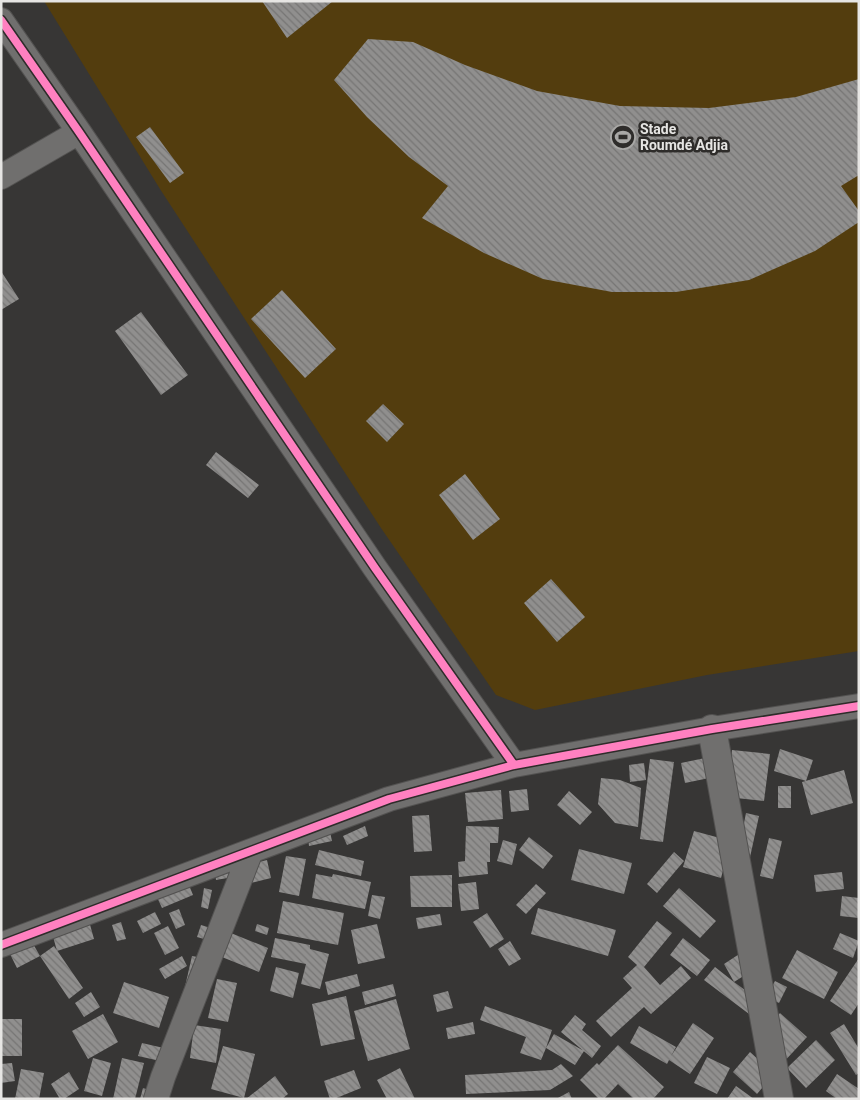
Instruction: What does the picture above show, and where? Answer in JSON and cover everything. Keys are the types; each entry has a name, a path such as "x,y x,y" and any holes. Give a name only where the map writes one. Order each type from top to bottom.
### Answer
{"street":[{"path":"1,20 375,568 514,765"},
{"path":"1,177 78,132"},
{"path":"1,945 389,799 514,765 859,706"},
{"path":"712,730 779,1099"},
{"path":"156,1099 251,851"}],"shaded area":[{"path":"44,1 859,1 859,651 707,675 535,710 496,695 381,528 160,189"}],"building":[{"path":"262,1 333,1 287,38"},
{"path":"368,39 413,42 465,65 537,91 620,106 709,108 796,97 859,79 859,175 841,186 859,211 859,222 815,251 749,280 676,292 612,292 543,279 484,253 422,218 448,186 409,157 367,117 334,80"},
{"path":"150,127 184,173 170,183 136,137"},
{"path":"1,271 19,299 1,310"},
{"path":"282,290 336,349 305,378 251,319"},
{"path":"141,312 188,375 161,395 115,331"},
{"path":"383,404 404,424 387,442 366,421"},
{"path":"216,452 259,485 248,498 206,465"},
{"path":"465,474 500,519 473,540 439,495"},
{"path":"551,579 585,617 557,642 524,603"},
{"path":"780,749 813,760 806,781 774,771"},
{"path":"732,750 770,754 764,801 727,797"},
{"path":"710,757 714,777 685,783 681,763"},
{"path":"650,759 674,762 663,842 640,839"},
{"path":"644,763 646,780 630,782 629,765"},
{"path":"844,770 853,803 811,815 802,782"},
{"path":"601,778 620,780 641,788 638,827 615,823 598,804"},
{"path":"778,786 791,786 791,808 778,808"},
{"path":"527,789 529,810 511,812 509,791"},
{"path":"501,790 503,819 468,822 465,793"},
{"path":"569,791 592,812 580,825 557,805"},
{"path":"746,813 759,816 747,871 735,868"},
{"path":"429,815 432,851 414,852 412,816"},
{"path":"365,826 368,836 347,845 343,836"},
{"path":"466,826 499,827 498,843 490,843 490,862 487,862 488,874 459,877 458,862 465,861"},
{"path":"694,831 731,841 721,878 683,867"},
{"path":"330,832 332,841 309,846 308,837"},
{"path":"529,837 553,856 543,869 519,850"},
{"path":"769,838 782,841 773,879 760,876"},
{"path":"503,840 517,844 512,865 497,861"},
{"path":"579,849 632,863 624,894 571,880"},
{"path":"319,850 364,861 361,876 315,865"},
{"path":"674,852 684,861 657,893 647,884"},
{"path":"286,856 306,859 299,896 279,892"},
{"path":"267,860 271,878 243,885 239,867"},
{"path":"231,869 233,877 216,880 215,872"},
{"path":"842,872 844,889 816,892 814,875"},
{"path":"316,874 332,877 333,874 371,882 365,909 312,898"},
{"path":"452,875 452,907 411,907 410,876"},
{"path":"187,880 193,895 162,908 155,893"},
{"path":"476,882 479,909 461,911 458,884"},
{"path":"536,884 546,893 526,914 516,905"},
{"path":"204,888 212,890 208,909 201,907"},
{"path":"679,888 716,921 700,938 663,906"},
{"path":"372,895 385,897 380,919 368,916"},
{"path":"842,896 859,898 859,918 840,916"},
{"path":"283,901 344,913 338,945 277,933"},
{"path":"538,908 616,930 608,956 531,934"},
{"path":"179,909 185,925 176,929 169,913"},
{"path":"155,912 161,924 143,933 137,921"},
{"path":"487,913 504,939 490,948 473,922"},
{"path":"440,914 442,925 418,929 416,918"},
{"path":"89,921 94,939 57,951 52,933"},
{"path":"657,921 672,933 644,967 660,985 681,966 691,978 651,1014 644,1007 611,1037 596,1021 632,988 623,978 637,965 628,957"},
{"path":"121,922 126,939 117,941 112,925"},
{"path":"257,924 269,928 267,935 255,931"},
{"path":"377,924 385,958 358,964 351,930"},
{"path":"201,925 214,929 211,941 197,937"},
{"path":"168,926 179,948 165,955 154,933"},
{"path":"221,929 268,948 259,972 212,953"},
{"path":"840,933 859,941 853,958 833,949"},
{"path":"275,938 310,945 310,949 329,954 320,989 301,984 306,964 271,957"},
{"path":"683,938 710,960 697,976 670,955"},
{"path":"510,941 521,959 509,966 498,949"},
{"path":"32,942 40,956 17,968 10,954"},
{"path":"54,946 83,988 69,999 40,956"},
{"path":"750,947 761,965 734,982 724,964"},
{"path":"797,950 838,972 824,999 782,978"},
{"path":"182,956 187,966 165,979 159,969"},
{"path":"192,956 203,958 195,994 184,991"},
{"path":"859,958 859,1003 851,1015 830,1001"},
{"path":"276,967 299,973 293,998 270,991"},
{"path":"715,967 771,1009 761,1023 704,980"},
{"path":"357,974 360,986 328,995 325,982"},
{"path":"217,979 237,983 228,1022 208,1018"},
{"path":"775,981 787,987 779,1003 766,997"},
{"path":"124,982 169,997 159,1028 113,1013"},
{"path":"393,984 396,996 365,1005 362,992"},
{"path":"448,991 453,1008 437,1012 433,995"},
{"path":"91,992 100,1007 84,1017 75,1003"},
{"path":"346,996 355,1039 321,1046 312,1004"},
{"path":"396,999 410,1049 368,1061 354,1011"},
{"path":"485,1006 552,1030 541,1060 520,1053 526,1037 480,1020"},
{"path":"780,1013 807,1037 780,1066 754,1043"},
{"path":"103,1014 118,1042 88,1059 72,1031"},
{"path":"575,1015 586,1024 582,1030 601,1046 592,1058 561,1032"},
{"path":"1,1019 22,1019 22,1056 1,1056"},
{"path":"473,1022 475,1034 448,1039 446,1028"},
{"path":"693,1023 714,1038 690,1074 669,1060 667,1064 630,1043 639,1026 676,1047 671,1056"},
{"path":"844,1024 859,1049 859,1073 856,1075 830,1033"},
{"path":"194,1025 221,1029 216,1063 190,1058"},
{"path":"554,1034 584,1051 575,1065 546,1048"},
{"path":"816,1040 835,1060 806,1088 787,1068"},
{"path":"142,1043 181,1052 178,1065 138,1056"},
{"path":"618,1045 664,1087 653,1099 634,1099 618,1084 604,1099 599,1099 580,1080 597,1063 599,1065"},
{"path":"223,1046 255,1054 244,1098 211,1089"},
{"path":"750,1052 774,1074 757,1094 733,1072"},
{"path":"707,1057 730,1068 717,1094 694,1083"},
{"path":"93,1058 111,1063 102,1096 84,1091"},
{"path":"122,1058 144,1063 135,1099 113,1099"},
{"path":"12,1063 15,1081 1,1083 1,1064"},
{"path":"561,1064 573,1076 550,1090 466,1094 465,1075 552,1070"},
{"path":"400,1068 415,1099 387,1099 377,1080"},
{"path":"21,1069 44,1073 39,1099 15,1099"},
{"path":"354,1070 361,1088 330,1099 324,1081"},
{"path":"69,1072 79,1089 64,1099 60,1099 51,1084"},
{"path":"837,1074 859,1089 859,1097 857,1099 837,1099 826,1091"},
{"path":"275,1076 288,1094 282,1099 246,1099"},
{"path":"736,1086 754,1099 727,1099"},
{"path":"143,1088 167,1096 166,1099 140,1099"},
{"path":"569,1092 572,1099 556,1099"}],"cycle path":[{"path":"1,20 375,568 514,765"},
{"path":"1,945 389,799 514,765 712,729 859,706"}],"place":[{"name":"Stade Roumdé Adjia","path":"623,137"}]}
